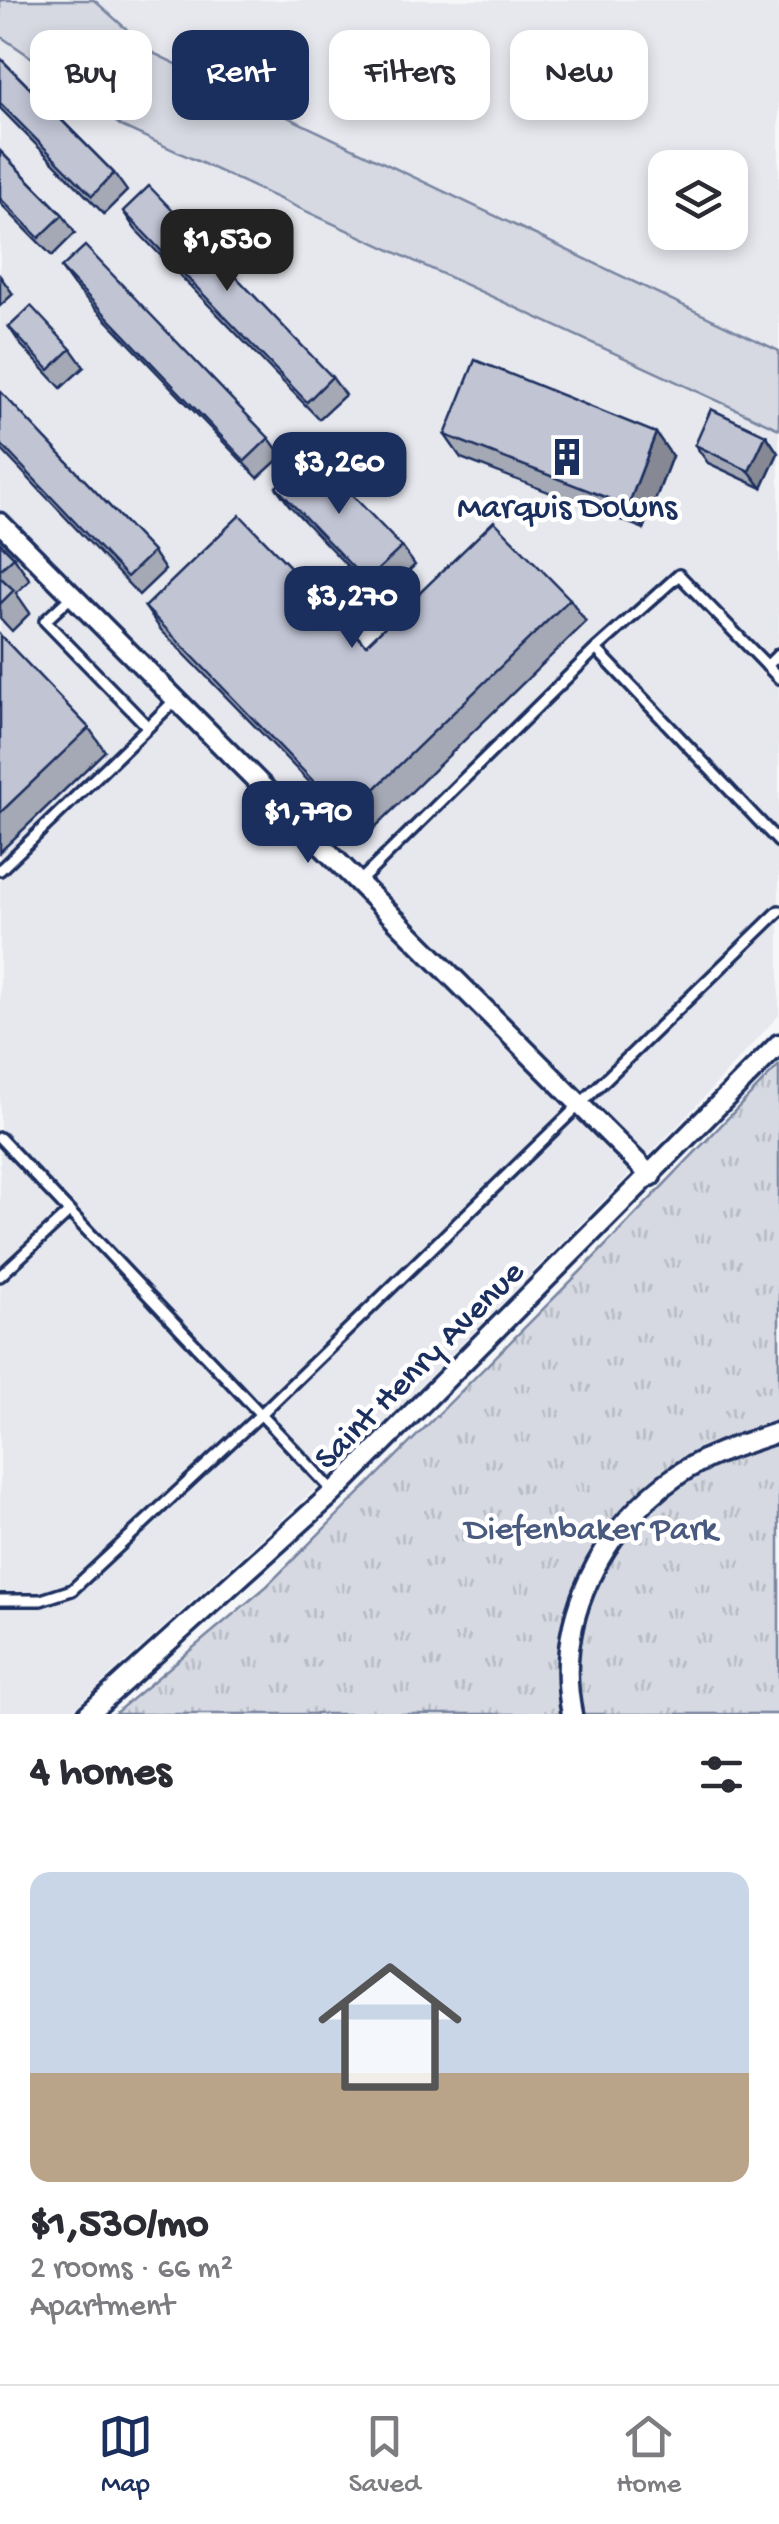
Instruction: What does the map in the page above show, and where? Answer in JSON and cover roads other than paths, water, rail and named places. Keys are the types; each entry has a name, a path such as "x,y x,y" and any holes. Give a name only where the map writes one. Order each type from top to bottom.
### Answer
{"street":[{"path":"0,523 651,1176"},
{"name":"Saint Henry Avenue","path":"88,1714 334,1492 779,1044"},
{"path":"572,1714 565,1682 570,1636 582,1594 605,1548 640,1506 680,1473 779,1432"}],"lane":[{"path":"358,883 596,649 679,575 779,678"},
{"path":"72,596 45,621 148,727"},
{"path":"596,649 779,842"},
{"path":"767,666 779,654"},
{"path":"0,870 178,698"},
{"path":"0,1600 41,1600 72,1590 260,1415 779,911"},
{"path":"0,1138 334,1492"},
{"path":"0,1276 68,1212"}],"place":[{"name":"Marquis Downs","path":"567,457"}],"park label":[{"name":"Diefenbaker Park","path":"591,1526"}]}
